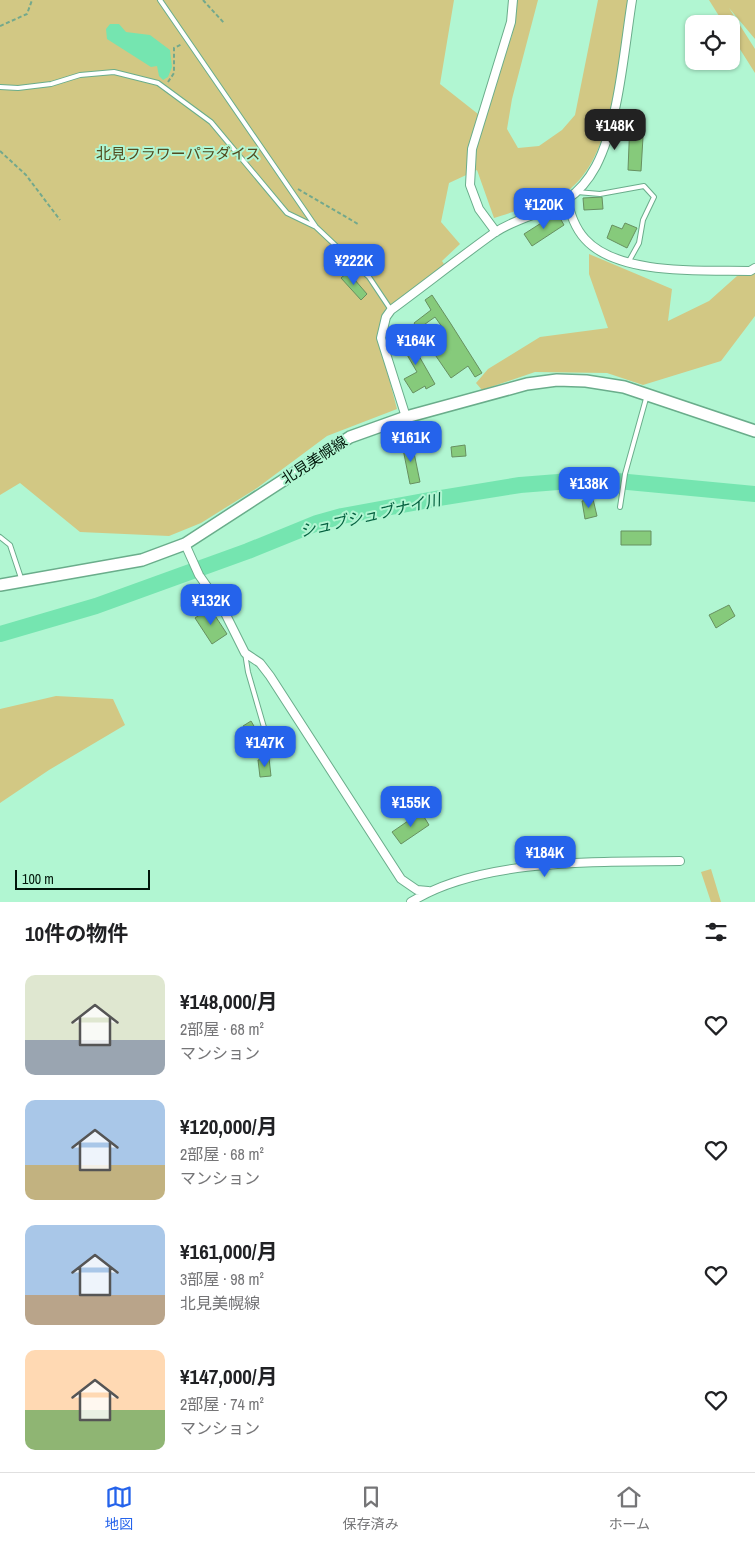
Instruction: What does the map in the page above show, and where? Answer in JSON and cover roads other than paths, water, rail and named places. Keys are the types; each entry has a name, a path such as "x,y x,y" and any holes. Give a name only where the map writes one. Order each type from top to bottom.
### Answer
{"main road":[{"name":"北見美幌線","path":"0,586 142,560 185,544 350,437 406,417 527,384 557,380 586,380 624,387 755,431"}],"street":[{"path":"496,232 479,209 470,185 472,149 511,22 512,0"},
{"path":"406,417 381,338 382,326 391,310 496,232 567,201 577,192 596,167 608,139 613,119 632,0"},
{"path":"567,201 574,224 586,240 610,256 629,262 671,270 750,271 755,268"},
{"path":"185,544 199,575 224,611 245,653 260,663 270,676 400,879 417,890 428,891"},
{"path":"411,902 428,891 486,872 596,862 680,861"}],"lane":[{"path":"160,0 316,227 369,277 391,310"},
{"path":"0,87 18,88 51,84 80,75 114,72 158,83 211,122 287,213 316,227"},
{"path":"577,192 600,194 644,186 654,197 643,220 639,243 629,262"},
{"path":"620,507 625,474 647,395"},
{"path":"0,537 10,545 22,582"},
{"path":"245,653 248,672 270,748"}],"waterway":[{"name":"シュブシュブナイ川","path":"0,634 96,606 248,551 317,523 342,516 520,485 596,479 755,494"}],"park label":[{"name":"北見フラワーパラダイス","path":"178,153"}]}
